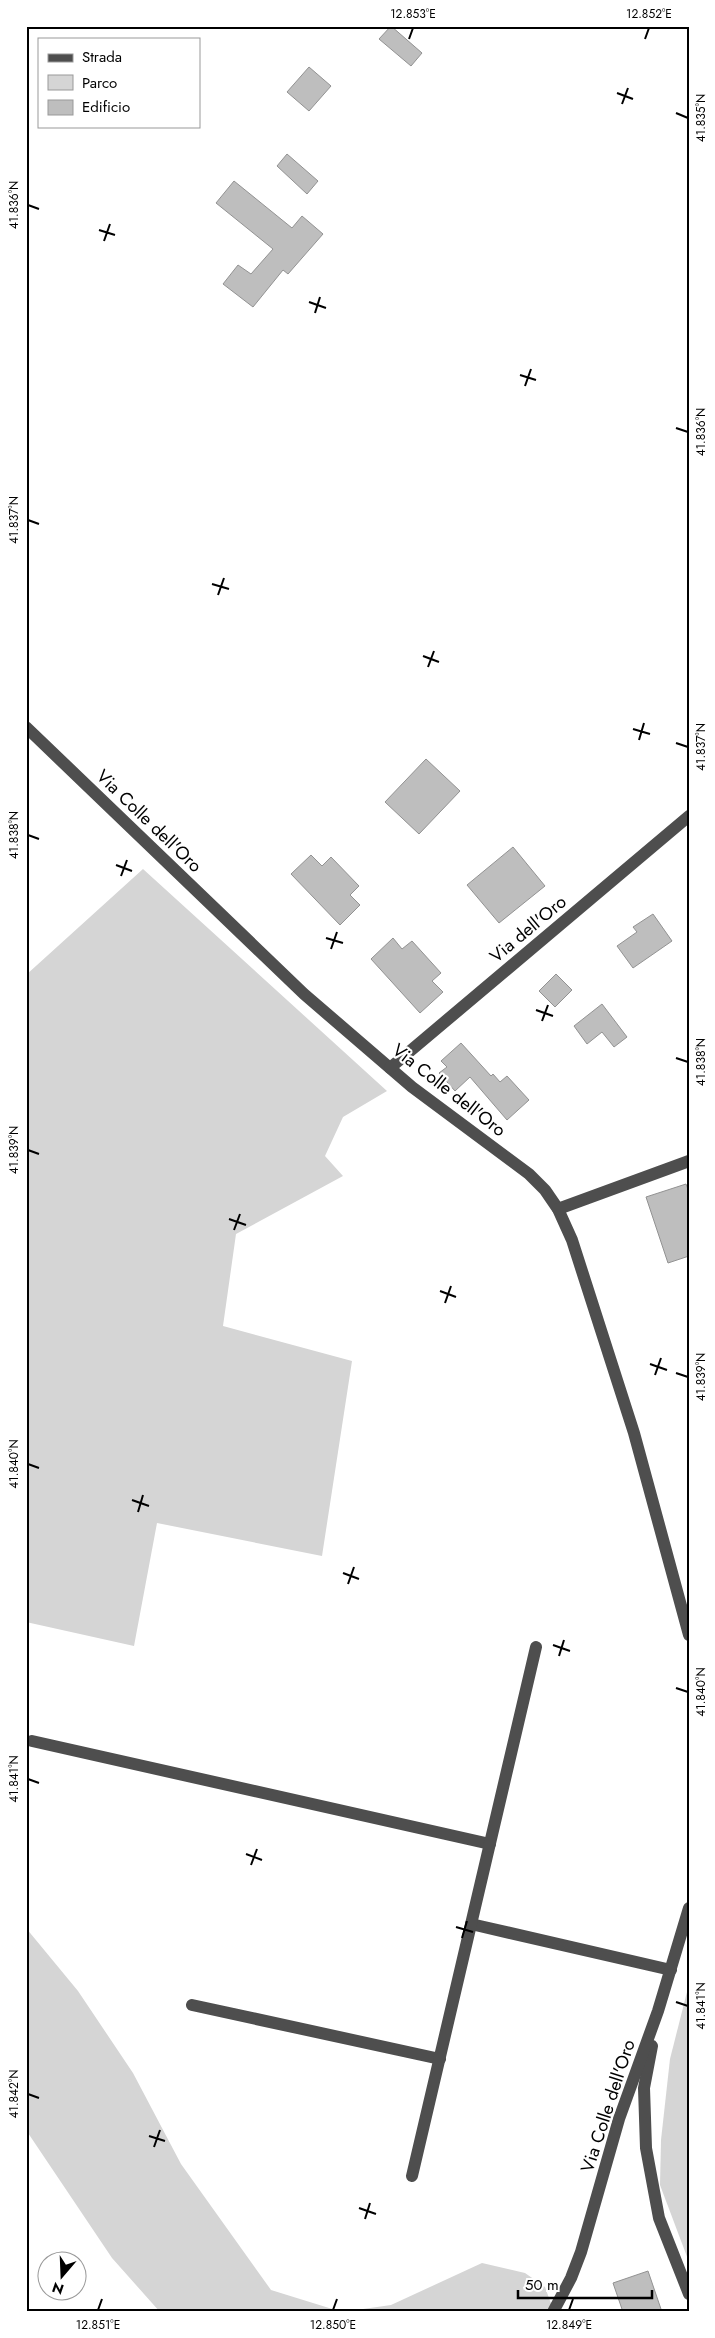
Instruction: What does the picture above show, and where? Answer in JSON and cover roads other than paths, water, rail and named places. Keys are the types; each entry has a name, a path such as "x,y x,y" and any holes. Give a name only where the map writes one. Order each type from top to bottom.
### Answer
{"street":[{"name":"Via Colle dell'Oro","path":"26,727 304,994 390,1068 529,1174 545,1190 558,1209 572,1240 634,1432 689,1635"},
{"name":"Via dell'Oro","path":"390,1068 689,816"},
{"path":"558,1209 689,1161"},
{"path":"676,1588 689,1585"},
{"path":"412,2176 536,1647"},
{"path":"32,1741 490,1844"},
{"name":"Via Colle dell'Oro","path":"553,2312 571,2278 581,2252 619,2119 658,2011 689,1908"},
{"path":"471,1924 670,1970"},
{"path":"192,2005 440,2059"},
{"path":"658,2011 644,2088 646,2148 659,2218 689,2294"}]}
